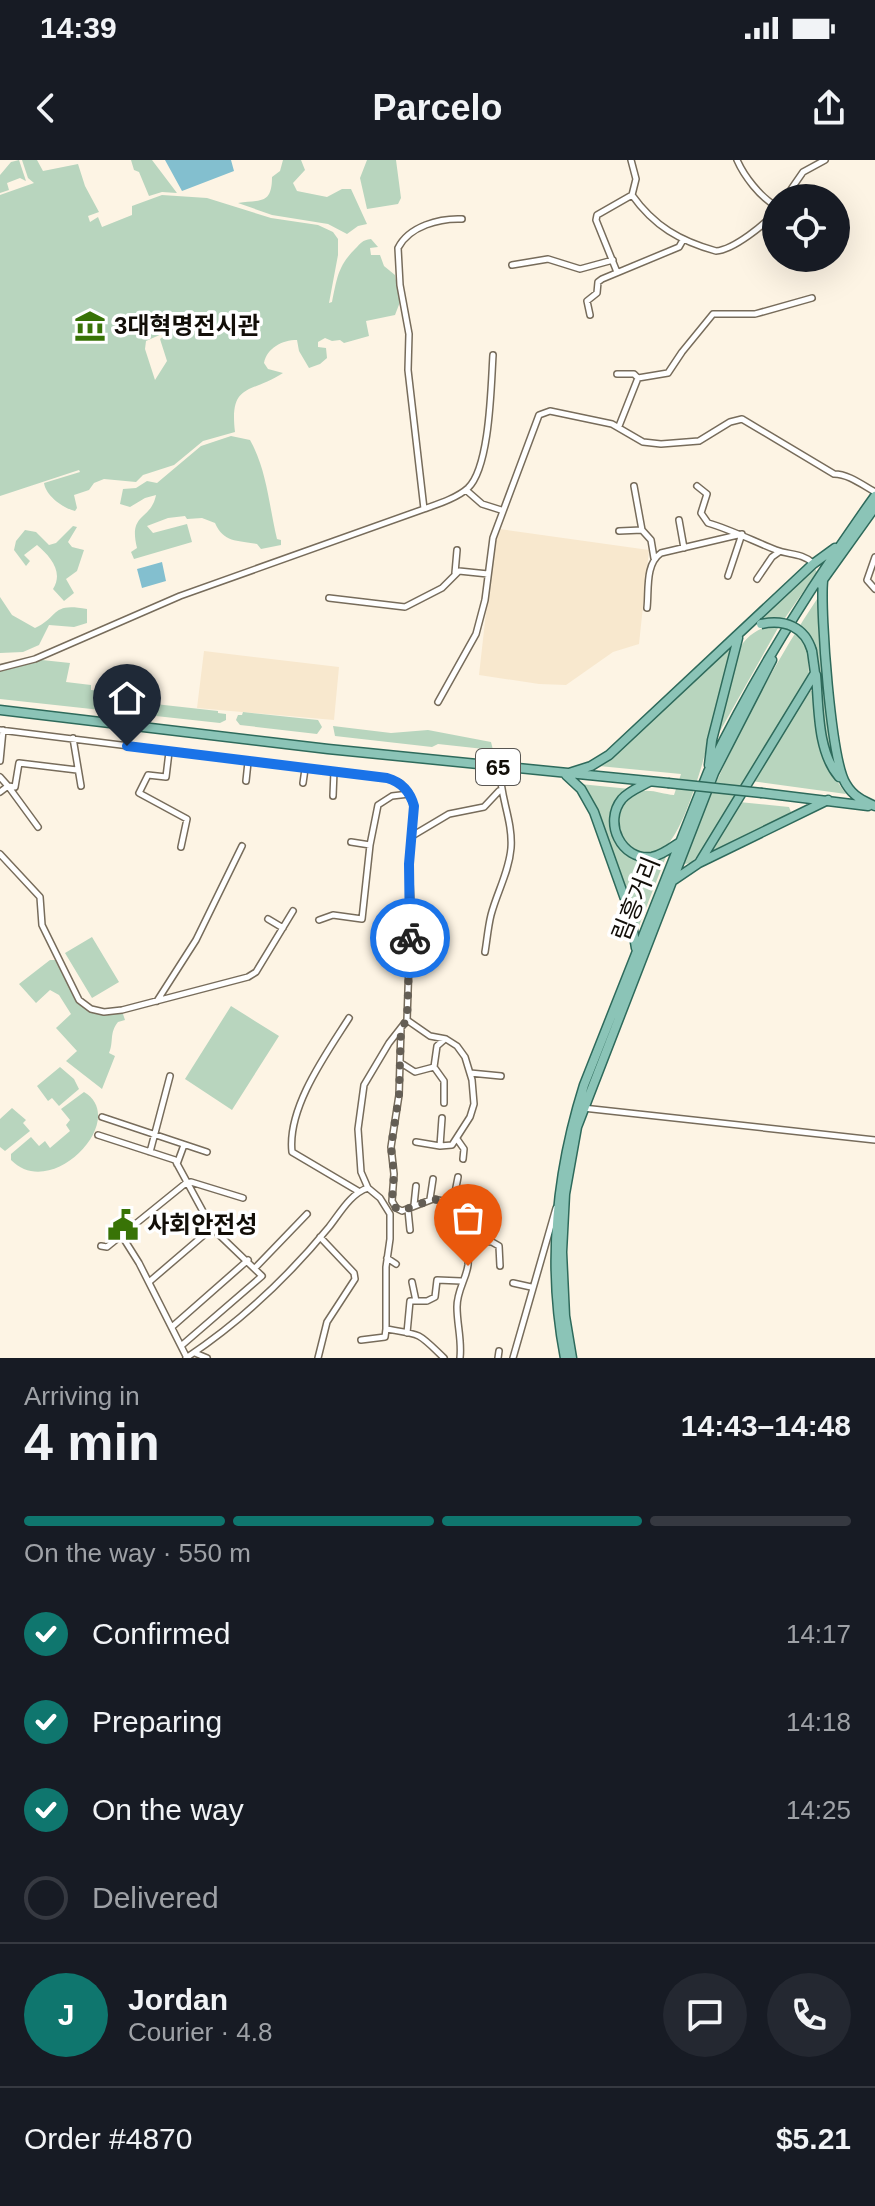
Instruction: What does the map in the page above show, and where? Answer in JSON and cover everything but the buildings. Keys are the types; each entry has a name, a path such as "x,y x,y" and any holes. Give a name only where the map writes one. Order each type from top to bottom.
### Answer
{"main road":[{"name":"림흥거리","path":"565,1358 556,1281 558,1200 571,1127 584,1085 708,772 766,660 875,494"},
{"name":"림흥거리","path":"572,1358 565,1316 562,1252 565,1194 583,1108 714,773 737,725 770,663 823,579 874,510"},
{"path":"636,952 630,913 594,812 581,789 565,774 591,766 609,755 813,564 841,543"},
{"path":"823,579 824,630 837,756 845,783"},
{"path":"708,772 712,740 741,632 761,624 778,622 797,628 806,637 812,651 827,758 861,800 875,807"},
{"path":"699,863 815,673"},
{"name":"65","path":"0,710 875,807"},
{"path":"649,782 628,794 617,807 614,817 617,837 628,851 642,857 658,855 681,842"},
{"path":"671,882 699,863 828,800"}],"street":[{"path":"617,272 596,220 597,215 632,195 636,179 631,160"},
{"path":"737,160 744,174 762,193"},
{"path":"795,184 803,172 825,160"},
{"path":"632,195 652,220 683,240 716,251 723,251 762,225"},
{"path":"424,509 408,370 409,334 400,285 398,248 414,231 430,223 462,219"},
{"path":"590,315 587,301 597,293 598,282 679,247 683,240"},
{"path":"512,265 548,259 580,269 613,260"},
{"path":"638,378 668,373 713,314 755,314 812,298"},
{"path":"0,668 35,659 180,596 424,509 466,490 477,478 481,464 491,397 493,355"},
{"path":"617,374 634,374 638,378"},
{"path":"619,426 638,378"},
{"path":"438,702 476,634 501,510 539,415 550,411 619,426 649,444 699,441 730,422 742,419 834,474 840,473 854,479 875,494"},
{"path":"634,486 642,530 651,540 654,558 647,608"},
{"path":"697,486 707,494 701,513 704,520 780,552 803,556 813,564"},
{"path":"466,490 482,504 501,510"},
{"path":"679,520 684,548"},
{"path":"619,531 642,530"},
{"path":"654,558 661,553 742,534"},
{"path":"728,576 742,534"},
{"path":"455,574 457,550"},
{"path":"757,579 772,557 780,552"},
{"path":"875,557 867,580 875,589"},
{"path":"329,598 405,607 442,588 455,574 464,570 488,574"},
{"path":"0,761 2,730 395,780 409,794 414,806 407,1020 364,1085 359,1105 358,1157 368,1188 380,1198 390,1214 386,1329 385,1337 361,1340"},
{"path":"73,738 81,786"},
{"path":"169,752 166,777 148,775 139,793 187,819 181,847"},
{"path":"246,781 248,762"},
{"path":"0,792 8,786 15,787 19,763 77,770"},
{"path":"485,952 491,916 508,868 511,847 510,825 500,791 500,767"},
{"path":"303,783 305,769"},
{"path":"333,796 334,771"},
{"path":"0,777 38,827"},
{"path":"412,836 449,814 484,807 500,791"},
{"path":"319,920 333,915 362,919 378,805 392,796 409,794"},
{"path":"351,842 370,845"},
{"path":"157,1001 196,940 242,846"},
{"path":"0,854 40,897 42,925 79,1000 91,1009 104,1012 248,977 256,972 293,911"},
{"path":"268,919 283,928"},
{"path":"349,1018 303,1095 290,1139 292,1152 358,1191"},
{"path":"407,1020 430,1036 446,1039 457,1046 465,1057 470,1073 474,1104 470,1117 452,1145 416,1142"},
{"path":"401,1028 401,1063 391,1147 394,1174 392,1201 396,1208 411,1208 430,1200 449,1200 453,1203"},
{"path":"444,1103 444,1081 434,1067 437,1046 446,1039"},
{"path":"401,1063 415,1072 434,1067"},
{"path":"470,1073 501,1076"},
{"path":"150,1152 170,1076"},
{"path":"583,1108 875,1140"},
{"path":"102,1117 207,1152"},
{"path":"440,1146 442,1118"},
{"path":"98,1135 175,1160 212,1228 262,1276 181,1346"},
{"path":"457,1139 464,1149 463,1159"},
{"path":"177,1165 184,1145"},
{"path":"458,1177 453,1203 465,1240 468,1266 461,1281 457,1308 462,1340 460,1358"},
{"path":"430,1200 433,1179"},
{"path":"101,1246 107,1247 122,1236 186,1183 243,1198"},
{"path":"410,1230 416,1186"},
{"path":"122,1236 173,1326 186,1358 267,1295 358,1191 368,1188"},
{"path":"513,1358 558,1200"},
{"path":"255,1268 307,1214"},
{"path":"462,1233 482,1232 483,1217"},
{"path":"149,1282 212,1228"},
{"path":"318,1358 327,1322 355,1279 354,1273 320,1237"},
{"path":"465,1240 492,1242 499,1246 500,1266"},
{"path":"387,1258 396,1264"},
{"path":"173,1326 248,1260"},
{"path":"407,1333 410,1301 427,1301 435,1297 437,1280 461,1281"},
{"path":"412,1282 416,1301"},
{"path":"513,1283 531,1287"},
{"path":"386,1329 424,1337 444,1358"},
{"path":"194,1353 207,1358"}],"shaded area":[{"path":"500,529 649,550 639,644 613,652 566,685 479,675 494,541"},
{"path":"204,651 339,667 334,720 197,708"}],"green space":[{"path":"19,160 26,181 20,178 7,183 9,190 0,193 0,175 11,162"},
{"path":"22,160 37,160 43,171 78,164 85,186 99,212 88,216 90,222 98,217 102,227 132,215 132,206 162,195 207,198 271,218 318,225 333,232 338,239 329,303 332,302 345,261 362,242 371,239 378,247 370,248 371,255 380,255 384,266 395,275 400,302 395,315 366,321 369,336 344,343 325,338 318,342 318,347 326,348 327,358 309,368 299,351 297,340 276,346 268,353 264,363 268,369 283,373 239,397 235,405 235,432 203,441 174,465 143,475 136,482 104,479 94,483 89,490 74,495 75,511 56,501 44,483 79,470 0,496 0,195 34,183 28,178","holes":["173,329 160,339 167,361 155,380 145,349 146,341"]},
{"path":"131,160 152,160 177,193 162,192 149,196"},
{"path":"283,160 301,160 305,170 293,183 297,191 327,197 342,189 351,189 367,224 347,234 328,224 272,215 238,203 267,197 272,177 280,171"},
{"path":"367,160 396,160 401,198 398,204 367,209 360,178"},
{"path":"231,436 250,440 256,452 281,545 261,549 257,544 227,537 215,523 202,518 187,519 185,516 147,526 153,533 187,524 192,542 134,559 131,552 137,548 135,528 150,509 156,495 130,507 120,504 123,489 136,488 147,481 157,483 201,446"},
{"path":"73,526 77,527 68,542 72,547 84,550 77,571 66,579 74,593 64,601 53,589 56,571 42,549 37,545 24,555 30,561 26,566 14,550 16,541 25,530 36,532 49,545 56,543"},
{"path":"814,567 817,572 778,628 715,740 741,647 750,636 763,628 760,619"},
{"path":"819,596 834,758 832,760 825,736 816,649 808,652 809,678 708,844 691,863 685,864 683,861 697,826 744,725 779,660"},
{"path":"0,597 12,615 35,628 67,607 87,609 87,623 74,627 49,625 39,645 23,652 0,653"},
{"path":"724,651 729,651 730,655 720,698 704,760 684,817 673,838 662,849 648,853 636,851 626,844 620,834 617,822 619,809 626,799 638,792 674,795 681,774 599,766"},
{"path":"42,660 70,663 66,682 91,685 91,690 107,691 107,696 218,711 226,714 226,720 220,723 0,699 0,671"},
{"path":"810,691 814,691 825,757 846,794 751,781"},
{"path":"243,712 318,720 322,727 317,734 240,725 236,720"},
{"path":"333,726 391,733 428,730 491,742 493,750 335,736"},
{"path":"580,784 630,789 612,814 629,854 667,854 637,931 633,913"},
{"path":"739,802 789,807 791,812 710,854"},
{"path":"92,937 119,982 92,998 65,953"},
{"path":"50,960 55,960 79,1004 89,1012 123,1014 125,1020 118,1022 114,1030 109,1053 115,1056 102,1089 66,1061 77,1051 56,1028 71,1014 59,995 50,990 36,1003 19,984"},
{"path":"231,1006 279,1036 232,1110 185,1079"},
{"path":"60,1067 74,1079 79,1089 59,1106 52,1098 48,1101 37,1086"},
{"path":"84,1092 96,1104 98,1120 92,1136 80,1152 64,1164 46,1171 28,1170 11,1160 11,1154 31,1137 39,1146 45,1141 50,1148 70,1131 66,1125 70,1120 61,1109"},
{"path":"12,1108 26,1120 23,1123 30,1131 5,1151 0,1147 0,1119"}],"water":[{"path":"165,160 231,160 234,171 182,191"},
{"path":"162,562 166,581 142,588 137,569"}],"way so far":[{"path":"410,938 407,1020 401,1028 399,1095 391,1147 394,1174 392,1201 402,1211 433,1199 453,1203 468,1266"}],"place":[{"name":"3대혁명전시관","path":"90,326"},
{"name":"사회안전성","path":"123,1225"}],"route":[{"path":"127,746 387,778 400,783 412,797 414,806 409,864 410,938"}]}
